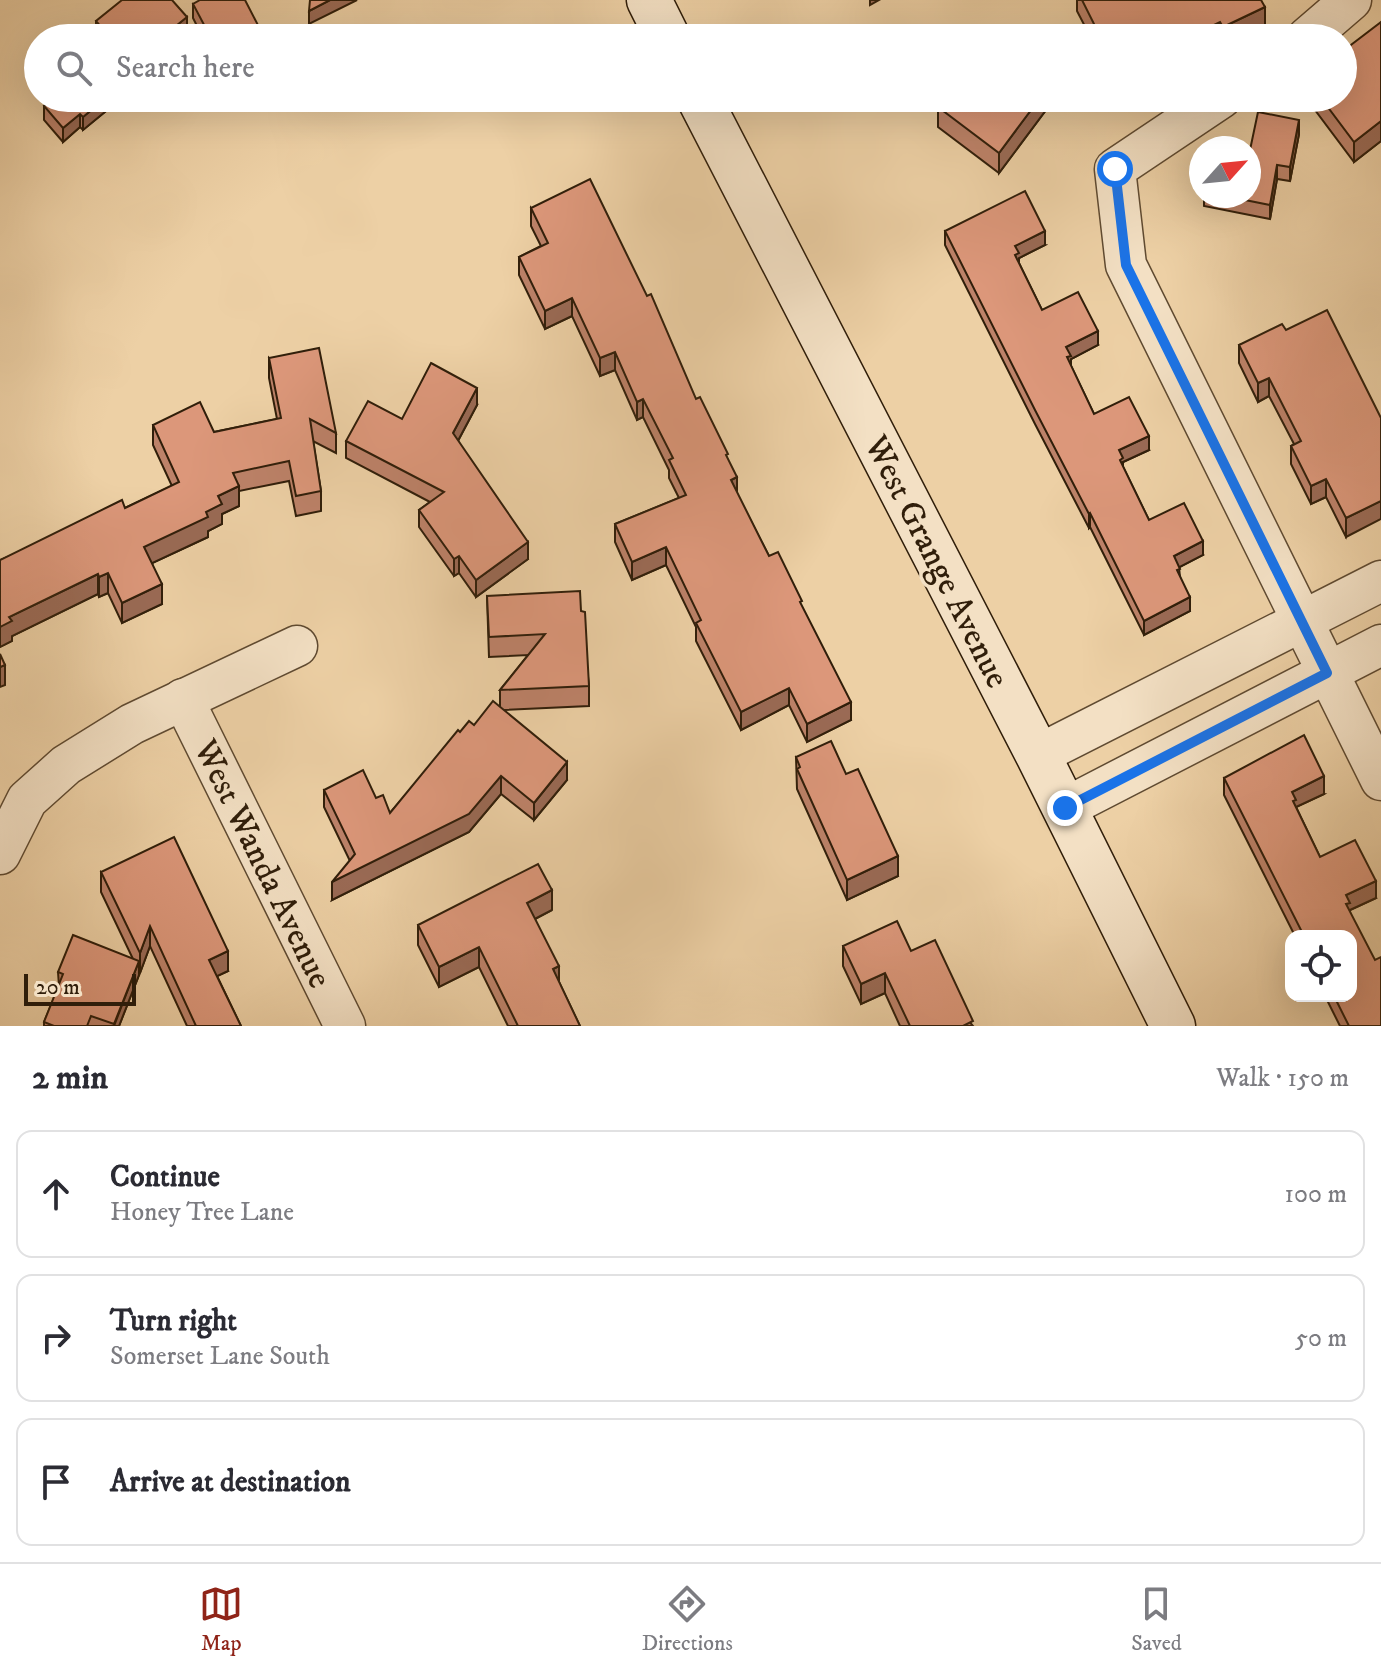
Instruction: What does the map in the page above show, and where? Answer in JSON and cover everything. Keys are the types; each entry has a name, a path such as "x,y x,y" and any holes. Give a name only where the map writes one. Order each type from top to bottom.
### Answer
{"street":[{"path":"649,0 661,24"},
{"path":"1323,24 1351,0"},
{"name":"West Grange Avenue","path":"706,112 1038,755 1173,1026"},
{"path":"1200,112 1115,169 1126,265 1381,780"},
{"path":"1038,755 1381,581"},
{"path":"1065,808 1381,645"},
{"path":"0,854 27,800 66,765 132,724 297,646"},
{"name":"West Wanda Avenue","path":"183,699 345,1026"}],"building":[{"path":"122,0 172,0 187,17 178,24 98,24 96,21"},
{"path":"200,0 245,0 257,24 204,24 193,4"},
{"path":"310,0 330,0 309,11"},
{"path":"1082,0 1261,0 1265,7 1229,24 1094,24"},
{"path":"1381,22 1381,121 1354,142 1332,112 1357,112 1357,40"},
{"path":"49,112 89,112 83,117 80,114 63,128"},
{"path":"945,112 1030,112 999,153"},
{"path":"1258,112 1299,120 1290,167 1277,165 1270,205 1261,203 1261,136 1253,136"},
{"path":"590,179 647,296 651,294 696,399 700,397 728,454 737,477 731,480 769,556 778,552 851,702 807,724 789,688 741,712 696,623 701,620 666,547 632,562 615,524 686,495 669,460 673,458 643,399 637,402 615,352 600,358 572,298 545,311 519,257 548,243 531,208"},
{"path":"1025,191 1045,231 1015,246 1019,253 1015,255 1042,310 1078,292 1098,331 1066,347 1071,356 1067,357 1094,414 1129,397 1149,436 1119,450 1123,458 1120,460 1149,520 1184,503 1203,541 1174,556 1190,597 1144,621 945,231"},
{"path":"1327,310 1381,418 1381,501 1346,518 1326,479 1311,486 1291,446 1301,441 1269,378 1258,383 1239,345 1282,324 1286,330"},
{"path":"319,348 336,433 310,419 321,491 296,496 289,461 233,473 239,486 218,496 222,504 206,512 208,517 144,547 162,584 122,603 108,573 99,577 98,574 9,617 12,621 0,627 0,560 122,500 125,508 179,482 153,425 200,402 214,432 281,418 269,358"},
{"path":"431,363 477,388 453,433 528,542 476,580 459,556 454,559 419,510 444,492 346,441 368,401 402,419"},
{"path":"580,591 581,611 585,612 589,686 500,690 545,634 489,637 487,596"},
{"path":"493,701 567,762 534,803 501,776 469,814 332,882 355,854 324,790 363,770 376,798 383,795 390,813 458,730 460,732 469,721 474,725"},
{"path":"1304,735 1324,776 1292,792 1296,800 1293,801 1320,857 1355,840 1376,881 1346,895 1350,903 1346,904 1375,960 1381,957 1381,1026 1349,1026 1337,1002 1357,1002 1357,930 1301,930 1224,778"},
{"path":"831,741 846,774 858,769 898,856 847,880 797,769 800,767 796,757"},
{"path":"174,837 228,951 209,960 241,1026 196,1026 150,926 140,953 101,872"},
{"path":"538,864 552,890 527,903 559,966 553,969 580,1026 518,1026 479,947 439,967 418,925"},
{"path":"897,921 911,951 935,940 973,1021 963,1026 910,1026 885,973 861,984 843,946"},
{"path":"73,935 139,961 114,1024 91,1016 87,1026 54,1026 44,1022 63,974 58,972"}],"route":[{"path":"1065,808 1327,673 1126,265 1115,169"}]}
